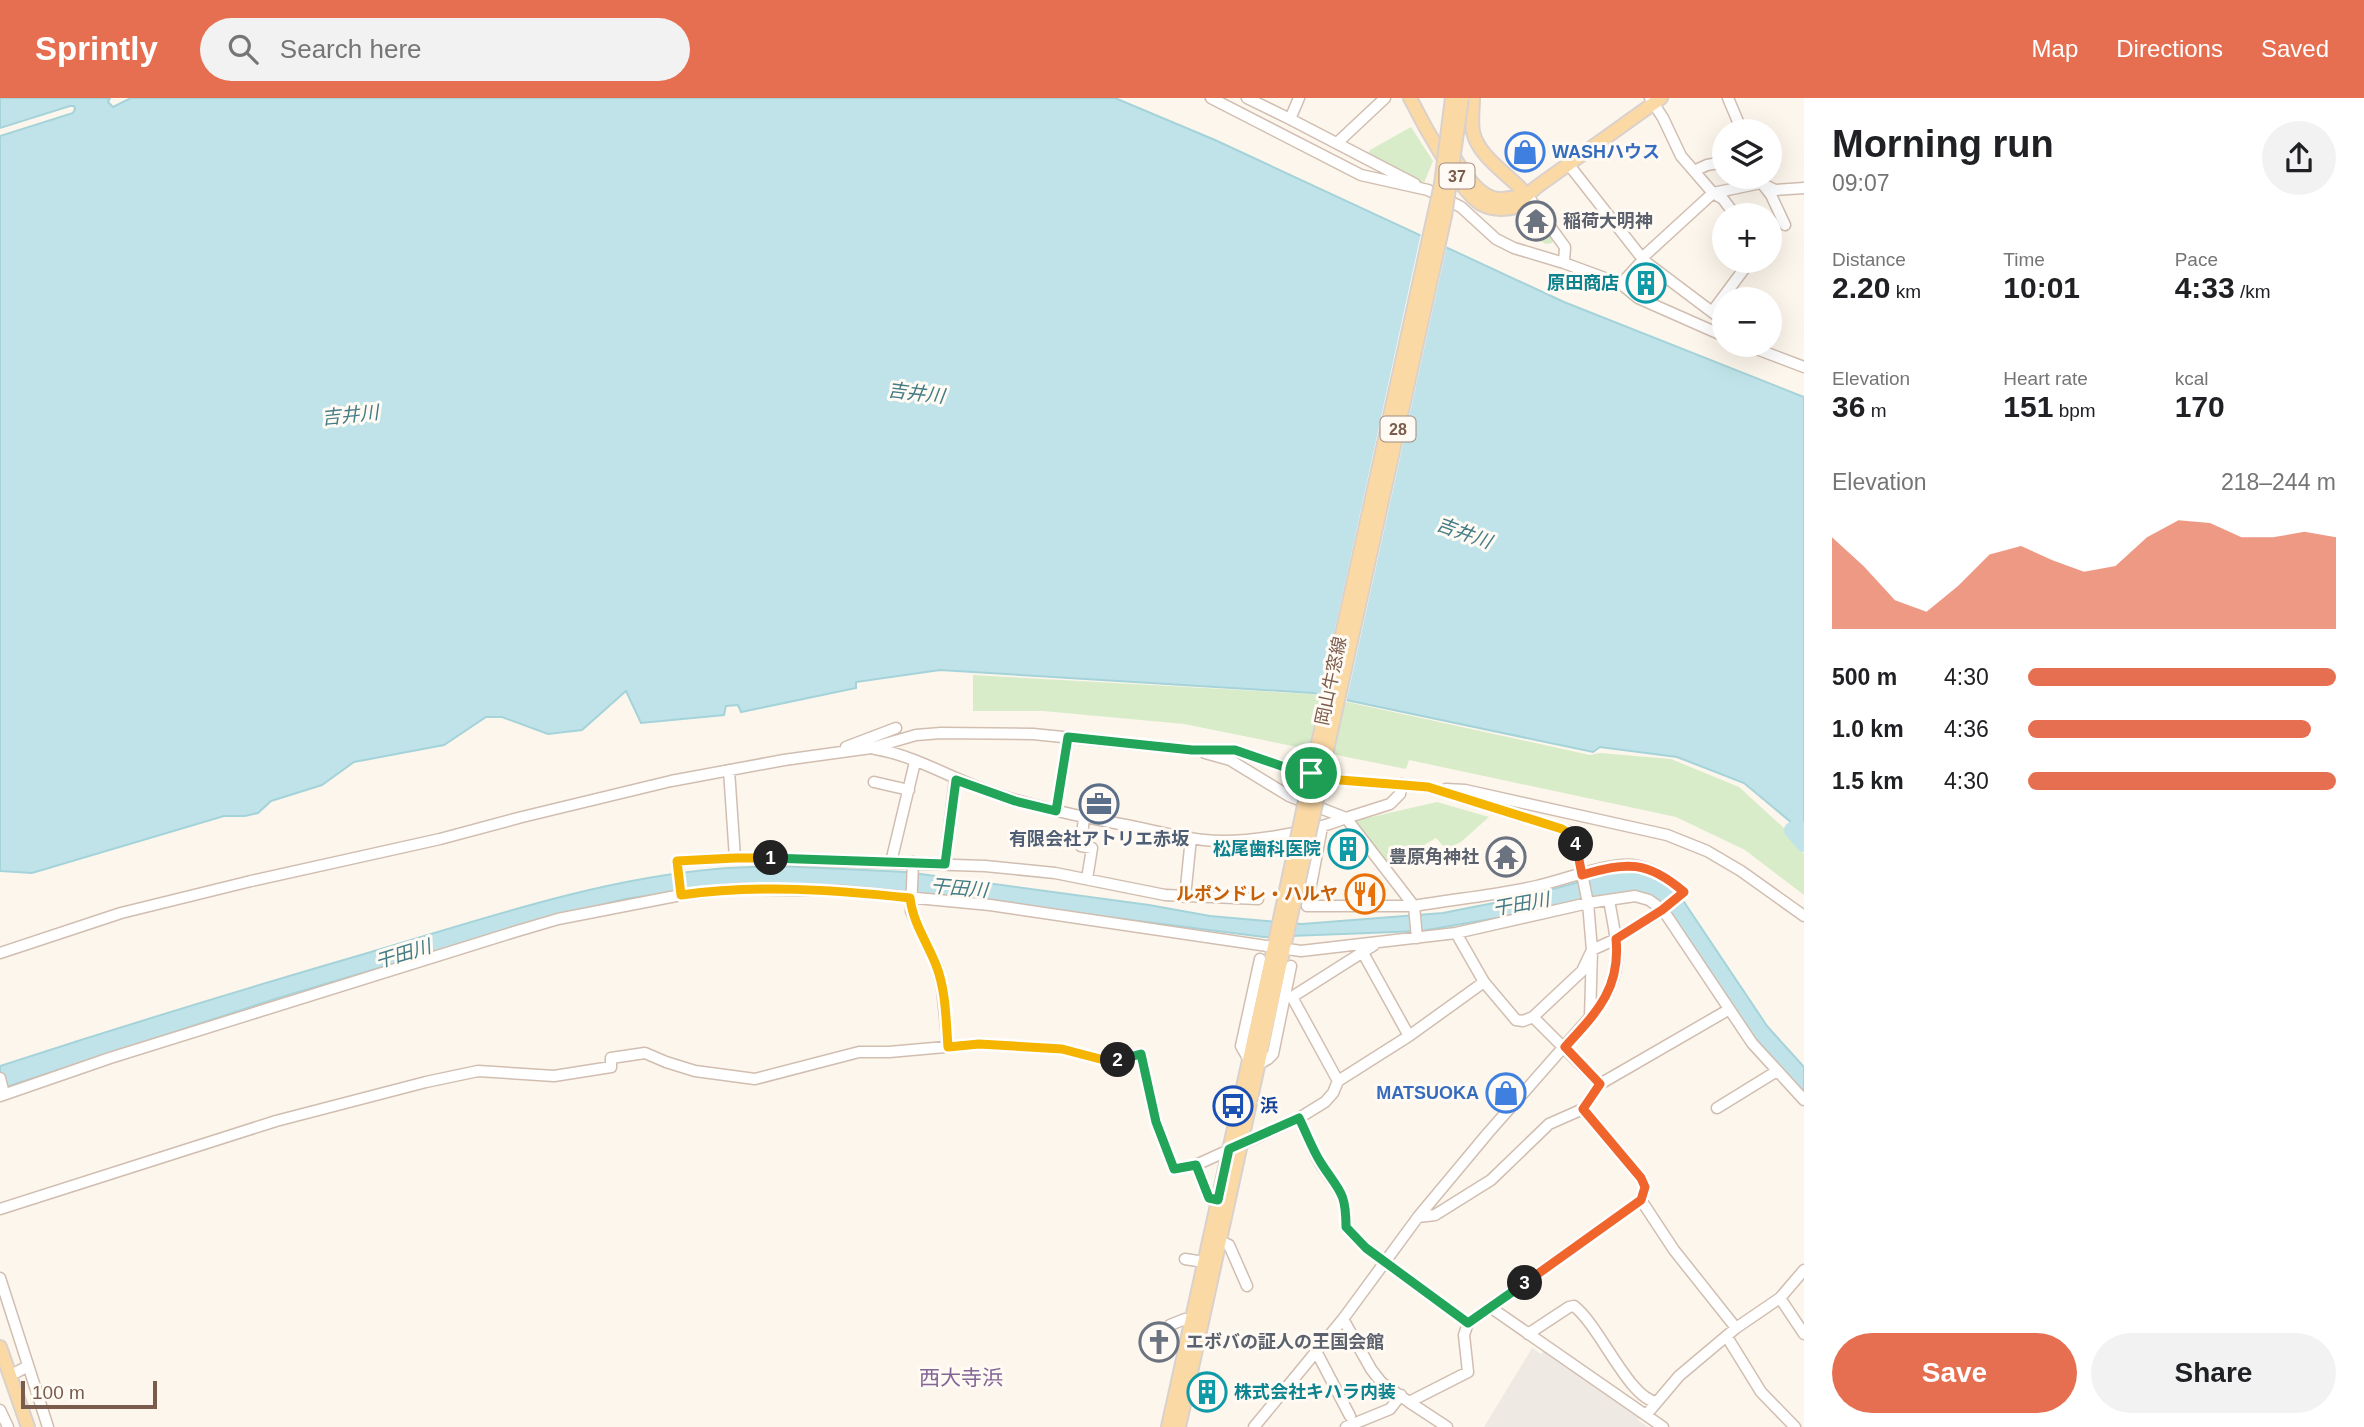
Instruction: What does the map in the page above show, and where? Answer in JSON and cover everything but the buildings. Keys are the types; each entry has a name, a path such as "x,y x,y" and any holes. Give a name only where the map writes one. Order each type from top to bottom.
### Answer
{"main road":[{"name":"37","path":"1410,98 1434,142 1476,200 1499,210 1519,206 1527,195 1655,100"},
{"name":"37","path":"1419,98 1443,143 1480,190 1496,199 1527,195"},
{"name":"岡山牛窓線","path":"1320,758 1441,184 1451,98"},
{"name":"岡山牛窓線","path":"1179,1427 1220,1241 1235,1146 1316,774 1445,216 1462,98"},
{"path":"1473,98 1472,121 1477,143 1527,195"},
{"name":"岡山牛窓線","path":"1168,1427 1218,1200 1235,1146"},
{"path":"0,1347 28,1427"}],"street":[{"path":"1210,98 1361,175 1429,190"},
{"path":"1247,98 1461,206 1496,239 1514,248 1564,262 1621,284 1638,298 1712,332"},
{"path":"1290,119 1299,98"},
{"path":"1337,143 1385,98"},
{"path":"1728,98 1737,119"},
{"path":"1655,100 1675,146 1694,171 1726,203"},
{"path":"1694,171 1712,164"},
{"path":"1569,165 1643,259 1712,312"},
{"path":"1774,189 1804,188"},
{"path":"1621,284 1643,259 1713,192 1725,189"},
{"path":"1767,189 1785,225"},
{"path":"1527,195 1565,247 1564,262"},
{"path":"1702,328 1712,324"},
{"path":"1777,357 1804,367"},
{"path":"836,751 896,728"},
{"path":"0,953 121,913 440,839 671,781 836,751 871,748 916,735 941,733 1068,737 1192,750 1235,750 1293,770 1340,780 1465,790 1667,835 1707,851 1741,871 1804,916"},
{"path":"1056,811 1068,737"},
{"path":"871,748 892,752 956,780 1015,801 1206,841 1245,839 1322,827 1390,804 1401,794 1402,784"},
{"path":"1192,750 1230,760 1289,796 1346,818 1414,908 1417,936"},
{"path":"891,862 915,762"},
{"path":"729,770 735,858"},
{"path":"945,864 956,780"},
{"path":"874,782 909,790"},
{"path":"1428,787 1567,831 1575,840 1587,900 1592,950 1590,1017"},
{"path":"1084,817 1081,846 1092,848 1087,879"},
{"path":"1322,827 1307,906 1414,908 1583,878 1618,865 1633,865 1660,875 1684,892 1664,909 1616,939 1592,950 1582,971 1533,1017 1521,1022 1516,1020 1484,982 1456,933"},
{"path":"1185,897 1191,838"},
{"path":"681,894 677,861 735,858 945,864 1055,873 1185,897 1258,899"},
{"path":"913,865 911,911 937,966 942,987 948,1047"},
{"path":"0,1078 3,1094 110,1058 558,919 681,894 776,888 911,896 1324,950 1456,933 1587,900 1635,896 1664,909 1752,1043 1804,1100"},
{"path":"1254,1427 1343,1319 1418,1217 1610,992 1618,954 1609,900"},
{"path":"1288,998 1378,943"},
{"path":"1363,953 1409,1036"},
{"path":"1260,959 1241,1046 1254,1062 1268,1059 1273,1054 1288,998 1291,966"},
{"path":"0,1209 335,1104 478,1071 554,1076 580,1073 611,1067 611,1058 645,1052 695,1071 755,1079 859,1052 979,1044 1062,1049 1104,1060 1141,1054 1156,1122 1174,1169 1196,1165 1299,1118 1325,1102 1334,1093 1338,1081 1409,1036 1484,982"},
{"path":"1288,998 1338,1081"},
{"path":"1418,1217 1435,1215 1491,1180 1549,1125 1583,1109 1600,1084 1728,1010"},
{"path":"1533,1017 1600,1084"},
{"path":"1717,1108 1777,1072"},
{"path":"1346,1427 1468,1372 1464,1335 1468,1323 1641,1200 1645,1187 1641,1178 1583,1109"},
{"path":"1299,1118 1321,1163 1333,1178 1346,1203 1346,1227 1366,1248 1468,1323"},
{"path":"1196,1165 1209,1198 1218,1200"},
{"path":"1641,1200 1674,1250 1735,1328"},
{"path":"1220,1241 1229,1245 1247,1286"},
{"path":"1185,1259 1204,1262"},
{"path":"1646,1415 1679,1377 1735,1328 1780,1298 1804,1270"},
{"path":"0,1278 48,1427"},
{"path":"1780,1298 1803,1330"},
{"path":"1528,1334 1574,1306 1604,1342 1635,1390 1649,1401 1657,1402"},
{"path":"1490,1307 1663,1427"},
{"path":"1170,1325 1185,1319 1191,1321"},
{"path":"1343,1319 1381,1382 1447,1427"},
{"path":"1727,1337 1761,1392 1795,1427"},
{"path":"1316,1351 1350,1416"},
{"path":"17,1371 28,1366"},
{"path":"0,1410 8,1427"}],"shaded area":[{"path":"1532,1348 1541,1354 1544,1351 1641,1416 1638,1420 1648,1427 1484,1427"}],"green space":[{"path":"1411,127 1433,161 1424,183 1367,156 1370,150"},
{"path":"1518,215 1537,216 1553,240 1552,243 1546,244 1515,227"},
{"path":"973,675 1311,694 1590,755 1600,753 1671,759 1739,787 1785,829 1804,854 1804,895 1745,850 1676,817 1409,760 1406,769 1184,724 1043,711 973,711"},
{"path":"1437,802 1489,817 1461,842 1446,849 1436,838 1387,867 1354,821"}],"water":[{"name":"吉井川","path":"0,98 110,98 108,102 113,107 131,98 1115,98 1215,140 1564,302 1804,397 1804,833 1744,783 1677,757 1600,747 1593,752 1313,693 940,670 856,682 856,688 741,712 738,705 726,706 724,715 641,723 626,691 582,730 548,734 502,717 486,717 444,745 354,762 322,785 271,801 258,813 224,816 32,873 0,871 0,136 73,113 75,109 70,106 0,128"},
{"name":"干田川","path":"780,866 906,872 1149,905 1210,916 1302,924 1443,913 1519,898 1621,871 1648,875 1676,890 1767,1026 1804,1067 1804,1095 1756,1042 1649,896 1562,907 1421,931 1264,937 917,893 790,884 728,884 625,899 540,920 275,999 0,1089 0,1066 499,914 585,891 672,874 724,868"}],"pier":[{"path":"1421,233 1447,245 1346,703 1320,698"}],"waterway":[{"path":"1798,827 1792,830 1804,844"}],"place":[{"name":"WASHハウス","path":"1525,152"},
{"name":"稲荷大明神","path":"1536,221"},
{"name":"原田商店","path":"1646,283"},
{"name":"有限会社アトリエ赤坂","path":"1099,804"},
{"name":"松尾歯科医院","path":"1348,849"},
{"name":"豊原角神社","path":"1506,857"},
{"name":"ルポンドレ・ハルヤ","path":"1365,894"},
{"name":"MATSUOKA","path":"1506,1093"},
{"name":"浜","path":"1233,1106"},
{"name":"エボバの証人の王国会館","path":"1159,1342"},
{"name":"株式会社キハラ内装","path":"1207,1392"}],"district":[{"name":"西大寺浜","path":"961,1377"}],"route":[{"path":"1068,737 1192,750 1235,750 1293,770 1311,773 1340,780 1428,787 1562,829 1575,840 1582,875 1618,865 1633,865 1660,875 1684,892 1662,910 1616,939 1618,954 1610,992 1565,1047 1600,1084 1583,1109 1641,1178 1645,1187 1641,1200 1468,1323 1366,1248 1346,1227 1346,1203 1333,1178 1321,1163 1299,1118 1229,1149 1218,1200 1209,1198 1196,1165 1174,1169 1150,1103 1141,1054 1104,1060 1062,1049 979,1044 948,1047 942,987 937,966 911,911 910,898 776,888 681,895 677,861 735,858 945,864 956,780 1015,801 1056,811 1068,737"}]}
